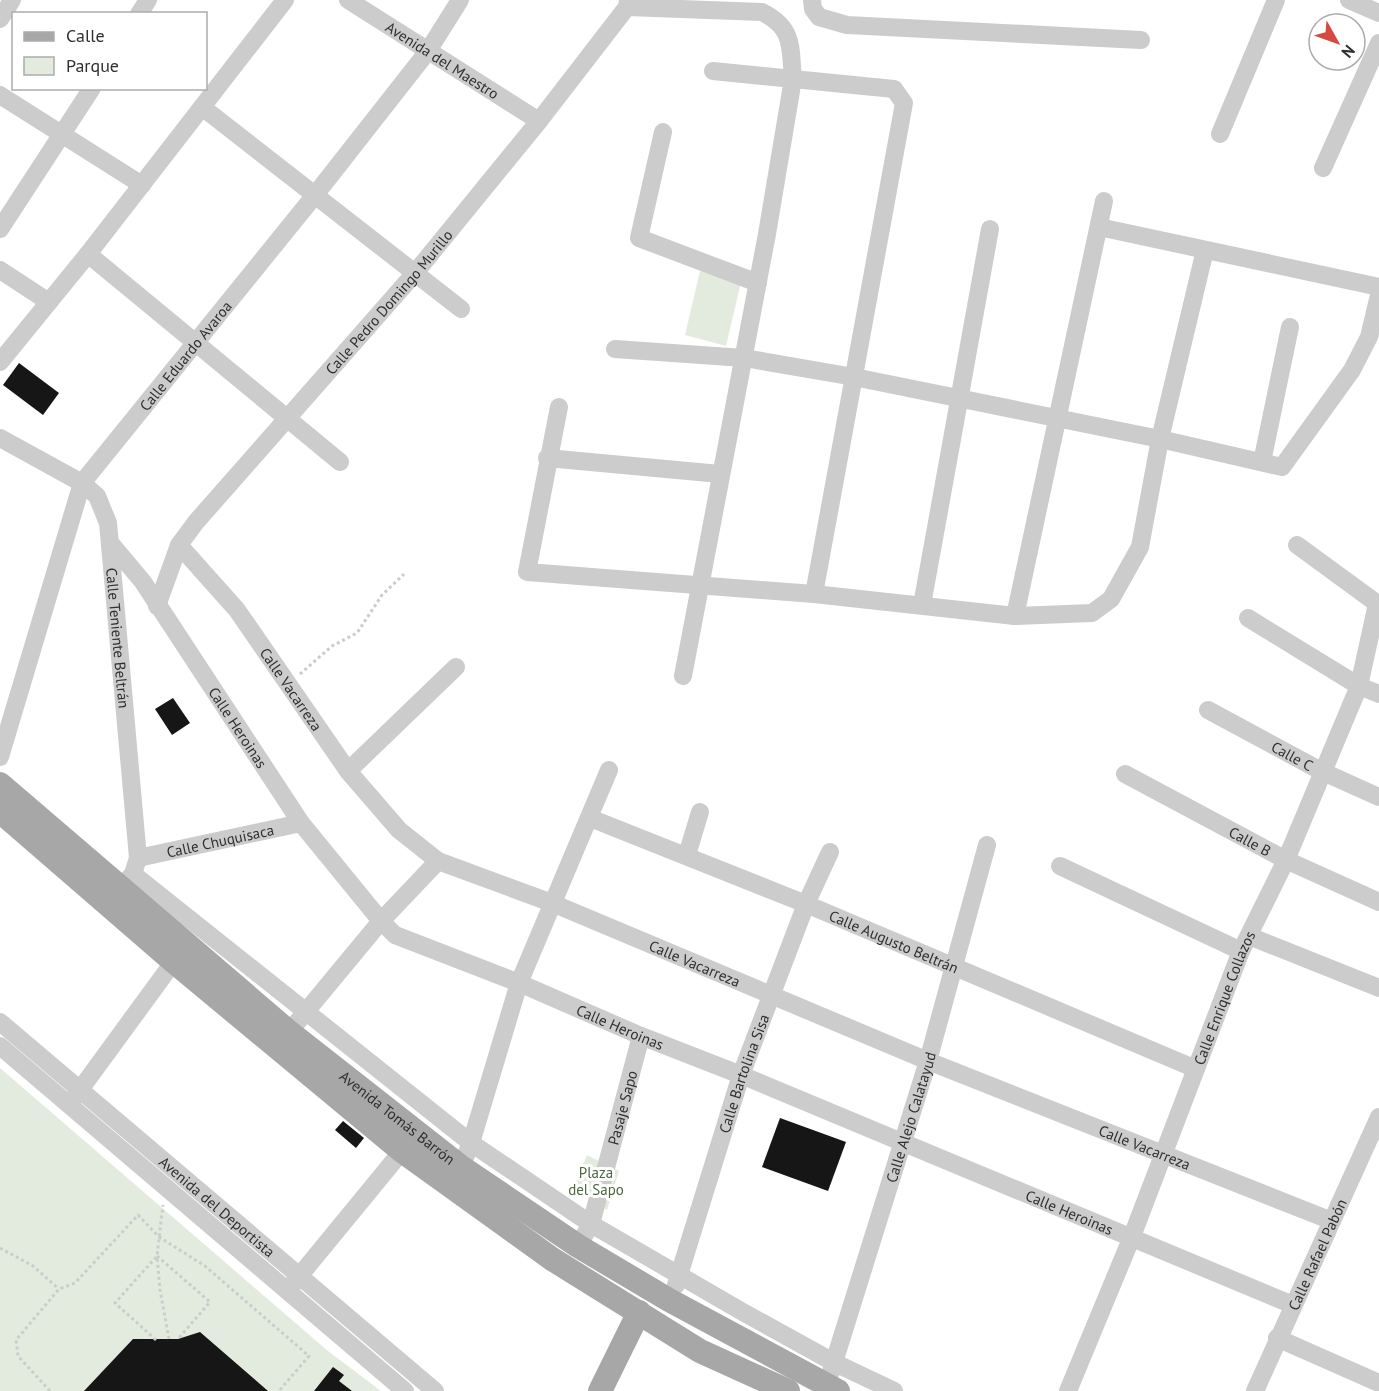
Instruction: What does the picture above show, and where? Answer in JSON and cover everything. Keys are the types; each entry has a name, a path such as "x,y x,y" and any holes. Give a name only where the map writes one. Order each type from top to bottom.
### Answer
{"main road":[{"name":"Avenida Tomás Barrón","path":"0,784 130,874 180,953 402,1151 552,1259 700,1351 788,1391"},
{"name":"Avenida Tomás Barrón","path":"0,811 180,953 289,1032 461,1167 578,1246 669,1300 831,1388"},
{"path":"600,1391 639,1312"}],"street":[{"path":"0,19 12,0"},
{"path":"0,362 88,254 285,0"},
{"name":"Avenida del Maestro","path":"348,0 539,121"},
{"path":"812,0 813,9 819,17 847,25 1141,40"},
{"path":"1220,134 1276,0"},
{"path":"1349,0 1379,13"},
{"name":"Calle Eduardo Avaroa","path":"0,757 82,483 315,195 428,51 460,2"},
{"path":"628,4 762,12 777,19 788,31 793,79 758,283 683,676"},
{"name":"Calle Pedro Domingo Murillo","path":"157,606 179,546 196,522 415,273 539,121 628,4"},
{"path":"1323,168 1379,43"},
{"path":"713,71 894,89 904,103 814,594"},
{"path":"0,229 91,90"},
{"path":"0,95 142,184"},
{"path":"202,107 461,309"},
{"path":"663,132 639,238 758,283"},
{"path":"1015,616 1060,419 1104,201"},
{"path":"1099,227 1379,287"},
{"path":"922,605 990,229"},
{"path":"559,407 547,458 527,572 814,594 1015,616 1092,613 1111,599 1140,547 1160,439 1205,250"},
{"path":"88,254 340,462"},
{"path":"0,270 49,302"},
{"path":"615,349 744,357 1160,439 1282,467 1352,370 1369,336 1379,296"},
{"path":"1262,462 1290,327"},
{"name":"Calle Teniente Beltrán","path":"0,438 82,483 97,496 108,523 130,874"},
{"path":"547,458 720,474"},
{"name":"Calle Heroinas","path":"111,545 131,566 301,823 395,935 519,983 641,1036 741,1075 1293,1305"},
{"path":"1297,545 1378,605"},
{"name":"Calle Vacarreza","path":"179,546 237,610 289,682 348,771 399,830 438,861 552,903 771,993 928,1061 1162,1151 1332,1221"},
{"name":"Calle Enrique Collazos","path":"1068,1391 1131,1239 1162,1151 1245,943 1286,860 1321,771 1359,686 1378,605"},
{"path":"1248,618 1359,686 1379,694"},
{"path":"348,771 456,668"},
{"name":"Calle C","path":"1208,710 1321,771 1379,797"},
{"path":"461,1167 471,1143 519,983 609,770"},
{"name":"Calle B","path":"1125,774 1286,860 1379,902"},
{"path":"687,855 700,812"},
{"name":"Calle Augusto Beltrán","path":"590,818 806,904 1196,1069"},
{"name":"Calle Chuquisaca","path":"130,874 301,823"},
{"name":"Calle Alejo Calatayud","path":"831,1388 835,1363 928,1061 987,845"},
{"name":"Calle Bartolina Sisa","path":"669,1300 680,1276 741,1075 806,904 830,852"},
{"path":"289,1032 381,921 438,861"},
{"path":"1059,866 1245,943 1379,988"},
{"path":"130,874 306,1009 471,1143 591,1224 835,1363 894,1391"},
{"path":"70,1105 79,1089 180,953"},
{"name":"Avenida del Deportista","path":"0,1022 79,1089 293,1284 405,1391"},
{"name":"Pasaje Sapo","path":"578,1246 591,1224 641,1036"},
{"name":"Avenida del Deportista","path":"0,1046 173,1193 435,1391"},
{"name":"Calle Rafael Pabón","path":"1255,1391 1277,1338 1332,1221 1371,1153 1379,1117"},
{"path":"293,1284 402,1151"},
{"path":"1277,1338 1379,1383"}],"path":[{"path":"289,682 332,646 357,633 382,595 404,574"},
{"path":"169,1340 160,1290 158,1256 162,1206 173,1193"},
{"path":"50,1391 18,1356 16,1340 59,1289 75,1284 138,1215 159,1237 205,1266 309,1356 279,1391"},
{"path":"0,1248 33,1266 59,1289"},
{"path":"158,1256 210,1302 178,1339"},
{"path":"156,1340 115,1303 158,1256"}],"green space":[{"path":"700,271 741,282 726,346 685,335"},
{"path":"0,1068 328,1351 381,1391 0,1391"},
{"name":"Plaza del Sapo","path":"587,1155 619,1171 607,1210 573,1189"}],"building":[{"path":"19,363 59,393 43,415 3,385"},
{"path":"173,698 190,723 172,735 155,709"},
{"path":"780,1118 846,1142 828,1191 762,1167"},
{"path":"343,1121 364,1138 356,1148 335,1130"},
{"path":"200,1332 268,1391 84,1391 133,1339 178,1339"},
{"path":"333,1367 344,1375 339,1381 352,1391 314,1391"}]}
